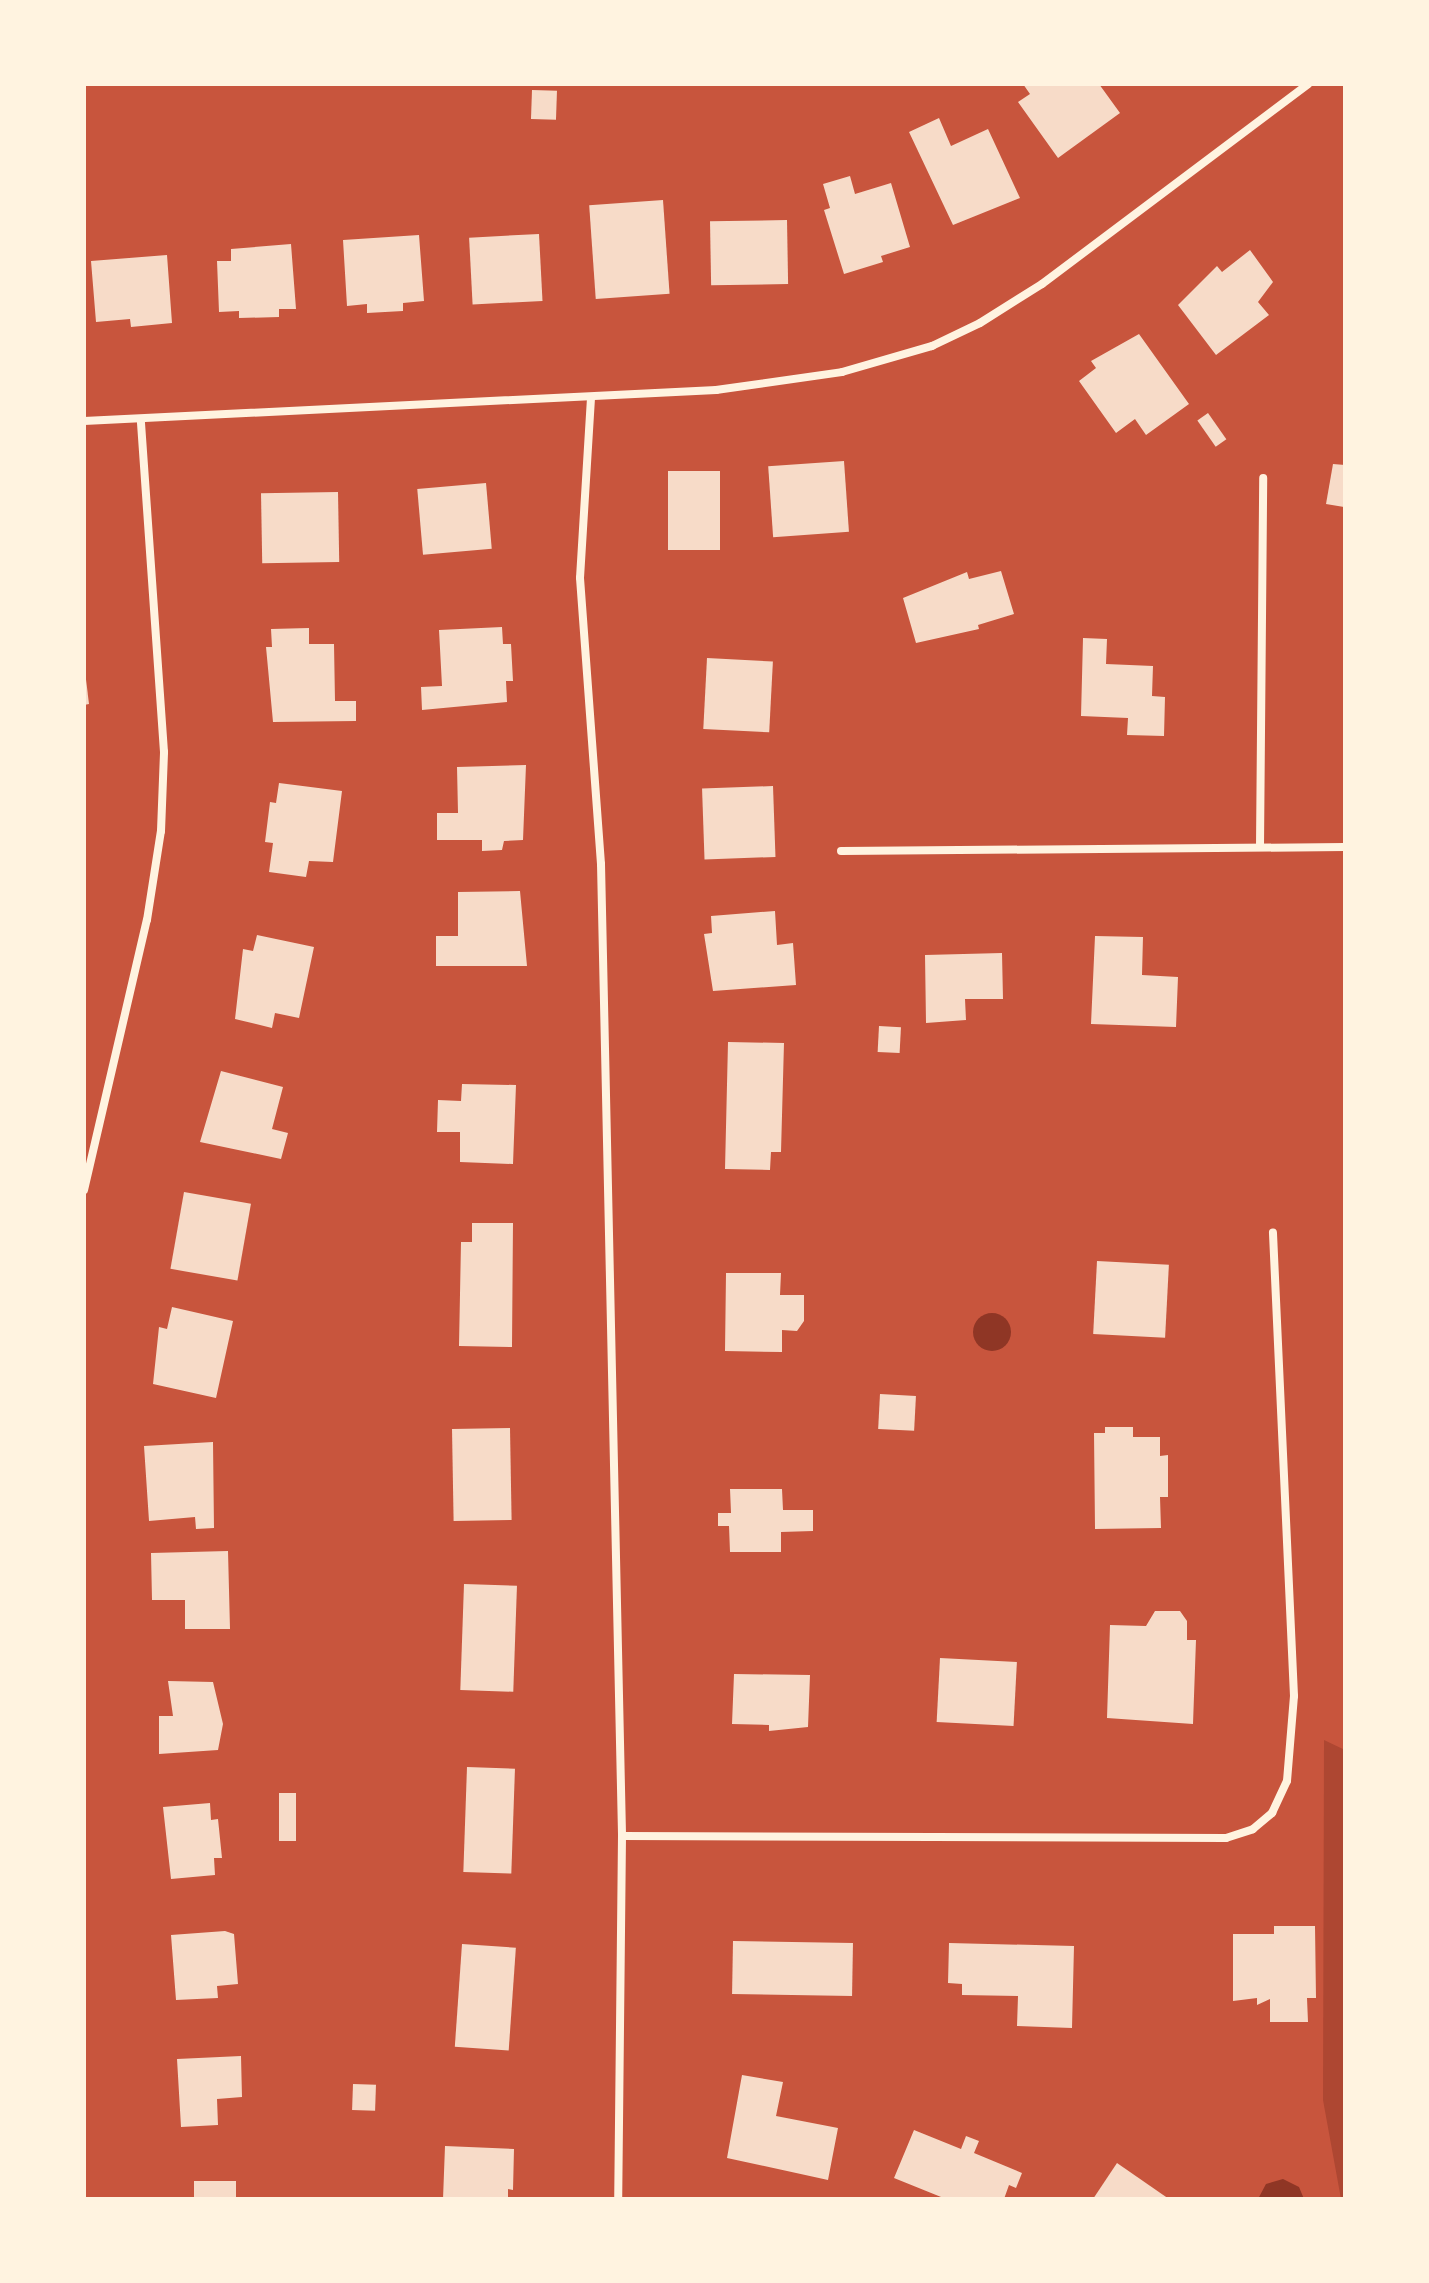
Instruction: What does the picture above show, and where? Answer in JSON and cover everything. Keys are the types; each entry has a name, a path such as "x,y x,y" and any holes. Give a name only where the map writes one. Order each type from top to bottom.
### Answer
{"street":[{"path":"84,421 716,390 842,372 932,346 980,323 1042,284 1308,84"},
{"path":"591,398 580,578 601,864 622,1836 618,2199"},
{"path":"84,1190 147,920 161,831 164,752 141,420"},
{"path":"1260,846 1263,478"},
{"path":"841,851 1345,847"},
{"path":"622,1836 1226,1838 1253,1829 1272,1813 1287,1781 1294,1696 1273,1232"}],"shaded area":[{"path":"992,1313 1006,1318 1011,1332 1006,1346 992,1351 978,1346 973,1332 978,1318"},
{"path":"1324,1740 1345,1750 1345,2199 1341,2199 1323,2100"},
{"path":"1283,2179 1299,2187 1304,2199 1258,2199 1266,2184"}],"building":[{"path":"1023,84 1099,84 1120,113 1058,158 1018,102 1030,94"},
{"path":"532,90 557,91 556,120 531,119"},
{"path":"939,118 951,146 988,129 1020,198 953,225 909,132"},
{"path":"850,176 855,194 891,183 910,247 881,256 883,262 844,274 824,210 830,208 823,184"},
{"path":"663,200 670,294 596,299 589,205"},
{"path":"787,220 788,284 711,285 710,221"},
{"path":"539,234 543,301 473,305 469,238"},
{"path":"419,235 424,301 403,303 403,311 367,313 367,304 347,306 343,240"},
{"path":"291,244 296,309 279,309 279,317 239,318 239,311 219,312 217,261 231,261 231,249"},
{"path":"1250,250 1273,282 1258,302 1269,315 1216,355 1178,305 1217,266 1222,272"},
{"path":"167,255 172,323 131,327 130,319 96,322 91,261"},
{"path":"1139,334 1189,404 1146,435 1135,419 1116,433 1079,381 1096,368 1091,361"},
{"path":"1208,413 1226,439 1216,447 1197,420"},
{"path":"844,461 849,532 773,537 768,466"},
{"path":"1333,464 1345,465 1344,507 1326,504"},
{"path":"668,471 720,471 720,550 668,550"},
{"path":"486,483 492,549 423,555 417,489"},
{"path":"338,492 339,562 262,563 261,493"},
{"path":"1001,571 1014,614 978,625 979,629 916,643 903,598 967,572 969,579"},
{"path":"502,627 503,644 511,644 513,681 506,681 507,702 422,710 421,687 442,686 439,630"},
{"path":"309,628 309,644 334,644 335,701 356,701 356,721 273,722 266,647 272,647 271,629"},
{"path":"1083,638 1107,639 1106,664 1153,666 1152,696 1165,697 1164,736 1127,735 1128,718 1081,716"},
{"path":"707,658 773,661 769,732 703,729"},
{"path":"84,663 89,704 84,705"},
{"path":"526,765 523,840 504,841 502,850 482,851 482,840 437,840 437,813 458,813 457,767"},
{"path":"279,783 342,791 333,862 309,861 306,877 269,872 273,843 265,842 270,802 276,803"},
{"path":"773,786 775,857 705,859 702,788"},
{"path":"520,891 527,966 436,966 436,936 458,936 458,892"},
{"path":"775,911 777,945 793,943 796,985 713,991 704,934 712,933 711,916"},
{"path":"257,935 314,947 299,1018 275,1013 272,1028 235,1019 243,949 253,951"},
{"path":"1095,936 1143,937 1142,975 1178,977 1176,1027 1091,1024"},
{"path":"1002,953 1003,999 965,999 966,1020 926,1023 925,955"},
{"path":"879,1026 901,1027 900,1053 878,1052"},
{"path":"728,1042 784,1043 781,1152 771,1152 770,1170 725,1169"},
{"path":"221,1071 283,1087 272,1129 288,1133 281,1159 200,1142"},
{"path":"462,1084 516,1085 513,1164 460,1162 460,1132 437,1132 438,1100 461,1101"},
{"path":"184,1192 251,1204 237,1281 170,1269"},
{"path":"472,1223 513,1223 512,1347 459,1346 461,1242 472,1242"},
{"path":"1097,1261 1169,1265 1165,1338 1093,1334"},
{"path":"726,1273 781,1273 780,1295 804,1295 804,1321 797,1331 782,1330 782,1352 725,1351"},
{"path":"172,1307 233,1321 216,1398 153,1384 159,1327 167,1329"},
{"path":"880,1394 916,1396 914,1431 878,1429"},
{"path":"1105,1427 1133,1427 1133,1437 1160,1437 1160,1456 1168,1455 1168,1497 1160,1497 1161,1528 1095,1529 1094,1433 1105,1433"},
{"path":"510,1428 512,1520 454,1521 452,1429"},
{"path":"213,1442 214,1528 196,1529 195,1517 149,1521 144,1446"},
{"path":"730,1489 782,1489 783,1510 813,1510 813,1531 781,1532 781,1552 730,1552 729,1526 718,1526 718,1513 731,1513"},
{"path":"228,1551 230,1629 185,1629 185,1600 152,1600 151,1553"},
{"path":"464,1584 517,1586 513,1692 460,1690"},
{"path":"1155,1611 1180,1611 1187,1621 1187,1640 1196,1640 1193,1724 1107,1718 1110,1625 1146,1626"},
{"path":"940,1658 1017,1662 1014,1726 937,1722"},
{"path":"734,1674 810,1675 808,1727 769,1731 769,1725 732,1724"},
{"path":"168,1681 213,1682 223,1724 218,1750 159,1754 159,1716 173,1716"},
{"path":"467,1767 515,1769 511,1874 463,1872"},
{"path":"279,1793 296,1793 296,1841 279,1841"},
{"path":"210,1803 211,1820 218,1819 222,1858 214,1858 215,1875 171,1879 163,1807"},
{"path":"1274,1926 1315,1926 1316,1998 1307,1998 1308,2022 1270,2022 1270,1999 1257,2005 1257,1998 1233,2001 1233,1934 1274,1934"},
{"path":"225,1931 234,1934 238,1984 217,1986 218,1998 176,2000 171,1935"},
{"path":"733,1941 853,1943 852,1996 732,1994"},
{"path":"949,1943 1074,1946 1072,2028 1017,2026 1018,1996 962,1995 962,1984 948,1983"},
{"path":"462,1944 516,1948 509,2051 455,2047"},
{"path":"241,2056 242,2097 217,2099 218,2125 181,2127 177,2059"},
{"path":"742,2075 783,2082 776,2116 838,2128 828,2180 727,2158"},
{"path":"353,2084 376,2085 375,2111 352,2110"},
{"path":"914,2130 961,2149 966,2136 979,2141 974,2153 1022,2173 1016,2188 1009,2185 1004,2199 946,2199 894,2178"},
{"path":"445,2146 514,2149 513,2190 508,2189 508,2199 443,2199"},
{"path":"1117,2163 1169,2199 1093,2199"},
{"path":"194,2181 236,2181 236,2199 194,2199"}]}
